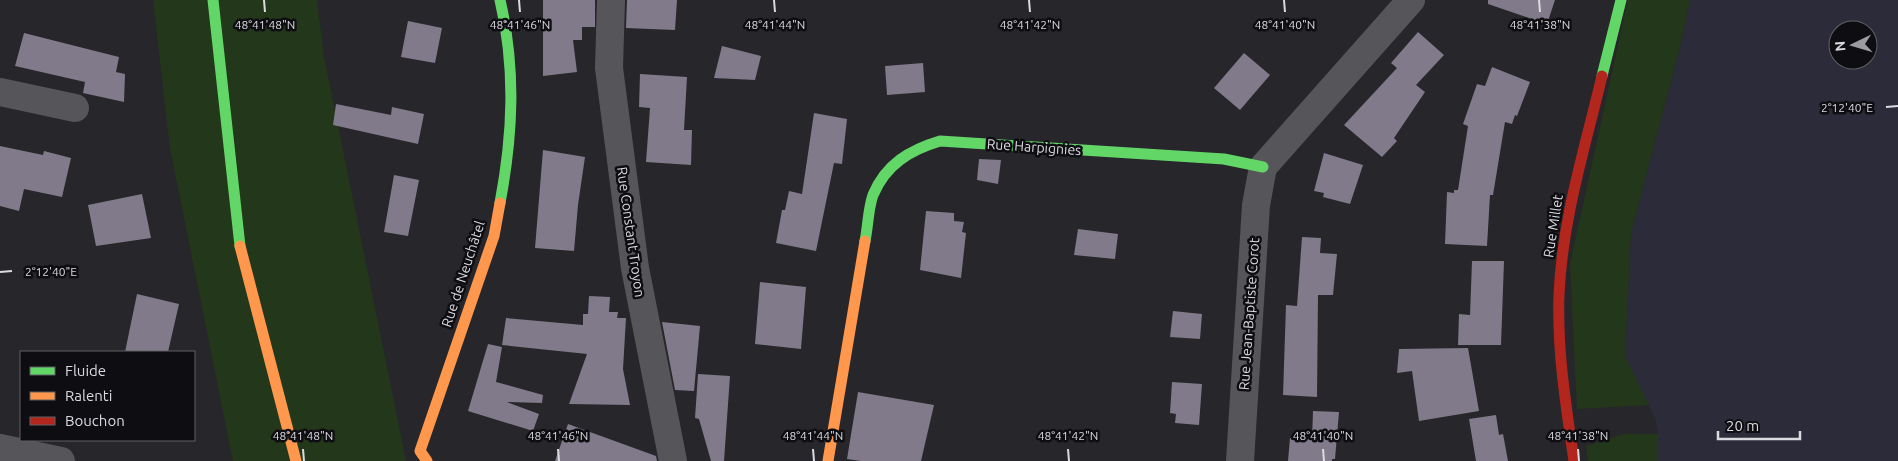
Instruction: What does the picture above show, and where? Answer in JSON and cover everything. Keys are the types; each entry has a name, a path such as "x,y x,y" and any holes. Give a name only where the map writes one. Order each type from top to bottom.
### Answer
{"street":[{"path":"213,0 240,250 296,461"},
{"name":"Rue de Neuchâtel","path":"427,461 420,451 494,236 508,159 512,80 505,21 500,0"},
{"name":"Rue Constant Troyon","path":"611,0 609,68 635,268 673,461"},
{"path":"1263,167 1411,0"},
{"name":"Rue Millet","path":"1574,461 1563,376 1559,325 1561,273 1572,197 1621,0"},
{"path":"0,92 75,108"},
{"name":"Rue Harpignies","path":"828,461 873,196 883,176 906,152 940,141 1224,160 1263,167"},
{"name":"Rue Jean-Baptiste Corot","path":"1240,461 1256,205 1263,167"},
{"path":"0,448 61,461"}],"shaded area":[{"path":"1690,0 1898,0 1898,461 1658,461 1658,434 1655,418 1625,356 1631,233 1679,51"}],"green space":[{"path":"153,0 317,0 324,57 406,461 233,461 170,148"},
{"path":"1628,0 1690,0 1679,51 1631,233 1625,356 1649,405 1577,409 1570,264"},
{"path":"1624,434 1658,434 1658,461 1588,461 1586,446"}],"building":[{"path":"543,0 595,0 595,27 582,27 582,40 573,40 577,72 543,76"},
{"path":"627,0 677,0 675,30 626,28"},
{"path":"1488,0 1555,0 1547,24 1488,4"},
{"path":"408,21 442,28 435,63 401,57"},
{"path":"1418,32 1444,55 1416,85 1425,92 1394,138 1397,141 1382,157 1344,125 1397,68 1391,63"},
{"path":"24,33 119,57 116,72 125,74 124,102 83,93 85,82 15,66"},
{"path":"722,46 761,56 755,80 714,78"},
{"path":"1244,53 1270,75 1240,110 1214,88"},
{"path":"923,63 925,92 887,95 885,66"},
{"path":"1492,67 1530,82 1512,124 1505,122 1493,195 1490,195 1487,246 1445,244 1447,192 1454,193 1454,190 1458,190 1468,126 1463,124 1477,84 1485,86"},
{"path":"640,74 687,77 684,130 692,130 691,165 646,162 650,108 639,107"},
{"path":"336,104 391,115 392,107 424,114 418,144 333,125"},
{"path":"814,113 847,119 842,164 834,163 816,251 776,243 782,210 785,210 789,191 802,194"},
{"path":"0,146 43,155 44,151 71,158 62,197 24,189 19,211 0,206"},
{"path":"543,150 585,157 574,251 535,248"},
{"path":"1324,153 1363,165 1350,204 1323,197 1324,193 1314,191"},
{"path":"979,159 1001,160 998,184 977,180"},
{"path":"394,175 419,180 408,236 384,232"},
{"path":"142,194 151,238 96,246 88,205"},
{"path":"926,211 954,213 954,221 964,222 962,232 966,233 961,278 920,270"},
{"path":"1078,229 1118,234 1115,259 1074,255"},
{"path":"1302,237 1321,238 1320,253 1337,254 1333,295 1318,295 1317,397 1283,395 1286,305 1297,306"},
{"path":"1472,261 1504,261 1501,345 1458,345 1459,314 1470,315"},
{"path":"760,282 806,287 801,349 755,344"},
{"path":"137,294 179,304 168,351 125,351"},
{"path":"589,296 610,297 609,312 618,312 617,318 626,318 623,369 630,405 569,404 587,354 502,345 506,318 583,325 583,314 588,314"},
{"path":"1173,311 1202,314 1200,339 1170,337"},
{"path":"662,322 700,326 694,391 675,390"},
{"path":"488,344 502,347 496,382 543,395 542,403 507,402 539,414 533,431 468,411"},
{"path":"1468,348 1479,411 1419,421 1412,371 1397,373 1399,349"},
{"path":"698,374 730,376 724,461 711,461 699,419 695,418"},
{"path":"1172,382 1202,384 1199,425 1175,423 1176,414 1170,413"},
{"path":"858,392 934,405 921,461 861,461 847,459"},
{"path":"1313,411 1339,412 1335,459 1332,459 1332,461 1288,461 1290,438 1312,439"},
{"path":"1496,415 1499,435 1503,434 1508,461 1476,461 1469,419"},
{"path":"568,424 656,456 657,461 555,461"}],"traffic: fast":[{"path":"213,0 240,246"},
{"path":"500,0 509,51 511,102 508,152 500,203"},
{"path":"1602,76 1621,0"},
{"path":"865,241 871,200 878,184 900,160 919,149 940,141 1224,159 1263,167"}],"traffic: slow":[{"path":"427,461 420,451 494,236 500,203"},
{"path":"828,461 865,241"},
{"path":"240,246 296,461"}],"traffic: jam":[{"path":"1574,461 1559,337 1561,267 1575,184 1602,76"}]}
